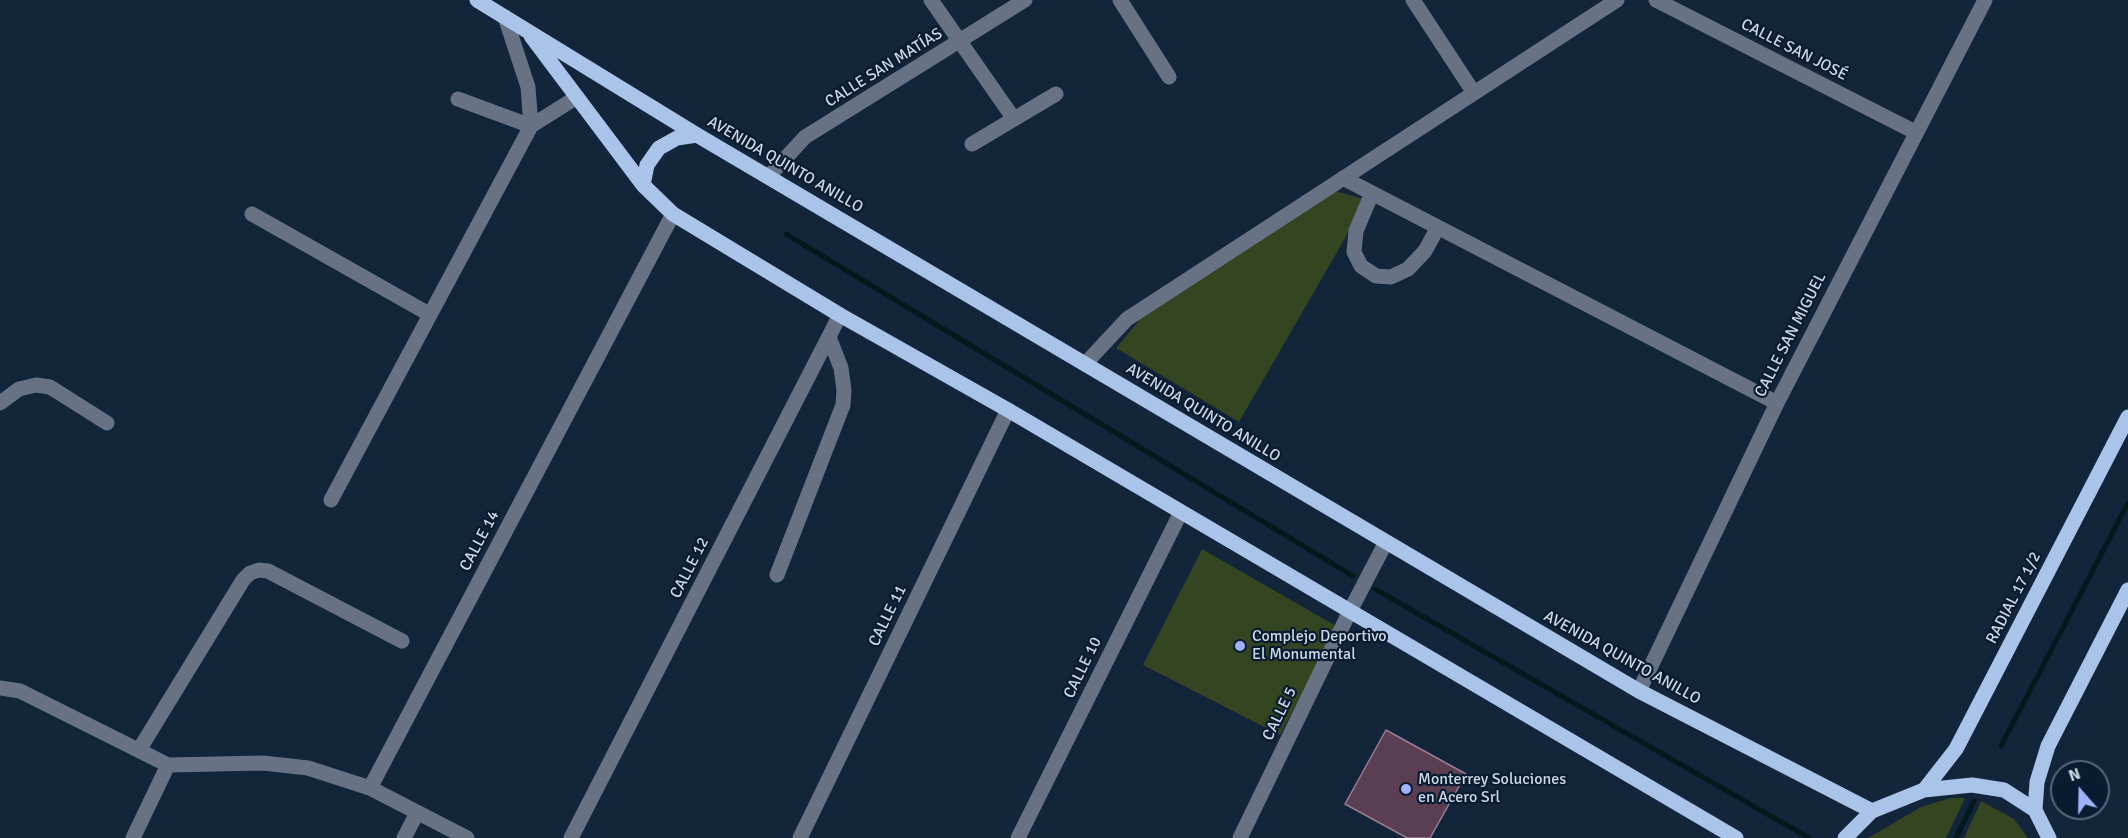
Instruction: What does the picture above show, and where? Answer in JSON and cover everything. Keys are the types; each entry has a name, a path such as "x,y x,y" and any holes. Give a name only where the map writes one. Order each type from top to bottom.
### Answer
{"main road":[{"name":"AVENIDA QUINTO ANILLO","path":"477,0 697,135 1639,691 1872,811"},
{"name":"AVENIDA QUINTO ANILLO","path":"525,29 643,185 673,214 840,315 1008,410 1180,514 1350,610 1736,838"},
{"path":"643,185 647,165 659,148 676,138 697,135"},
{"name":"RADIAL 17 1/2","path":"1924,790 1956,749 2128,417"},
{"path":"2035,810 2037,782 2048,746 2128,590"},
{"path":"1845,838 1872,811 1924,790 1972,785 2004,790 2035,810 2049,838"}],"street":[{"path":"931,0 962,41 1014,119"},
{"name":"CALLE SAN MATÍAS","path":"769,176 806,137 1025,0"},
{"path":"1120,0 1170,77"},
{"path":"1413,0 1473,93"},
{"path":"1085,364 1127,319 1617,0"},
{"name":"CALLE SAN JOSÉ","path":"1656,0 1915,132"},
{"name":"CALLE SAN MIGUEL","path":"1639,691 1777,403 1984,0"},
{"path":"505,17 528,87 531,126"},
{"path":"972,144 1056,94"},
{"path":"331,500 531,126 577,98"},
{"path":"458,99 531,126"},
{"path":"1343,178 1777,403"},
{"path":"1372,193 1356,231 1354,252 1361,266 1376,276 1391,277 1408,269 1425,251 1438,227"},
{"path":"252,214 429,314"},
{"name":"CALLE 14","path":"370,788 673,214"},
{"name":"CALLE 12","path":"571,838 840,315"},
{"path":"777,575 843,405 844,390 840,368 829,337"},
{"path":"0,403 19,389 36,385 50,387 107,423"},
{"name":"CALLE 11","path":"800,838 1008,410"},
{"name":"CALLE 10","path":"1018,838 1180,514"},
{"name":"CALLE 5","path":"1240,838 1350,610 1386,542"},
{"path":"139,750 243,580 250,573 259,570 268,571 402,641"},
{"path":"0,688 20,691 168,765 263,763 308,768 370,788 466,838"},
{"path":"133,838 168,765"},
{"path":"404,838 417,813"}],"green space":[{"path":"1336,191 1367,200 1239,422 1116,348 1148,310"},
{"name":"Complejo Deportivo El Monumental","path":"1202,549 1338,627 1280,735 1143,665"},
{"path":"1950,798 1965,798 1946,838 1868,838 1921,807"},
{"path":"1981,801 2014,819 2028,838 1964,838"}],"building":[{"name":"Monterrey Soluciones en Acero Srl","path":"1386,730 1466,774 1430,838 1407,838 1345,804"}],"waterway":[{"path":"786,234 1353,576"},
{"path":"2001,746 2128,503"},
{"path":"1375,589 1809,838"},
{"path":"1956,838 1974,801"}],"place":[{"name":"Complejo Deportivo El Monumental","path":"1240,646"},
{"name":"Monterrey Soluciones en Acero Srl","path":"1406,789"}]}
